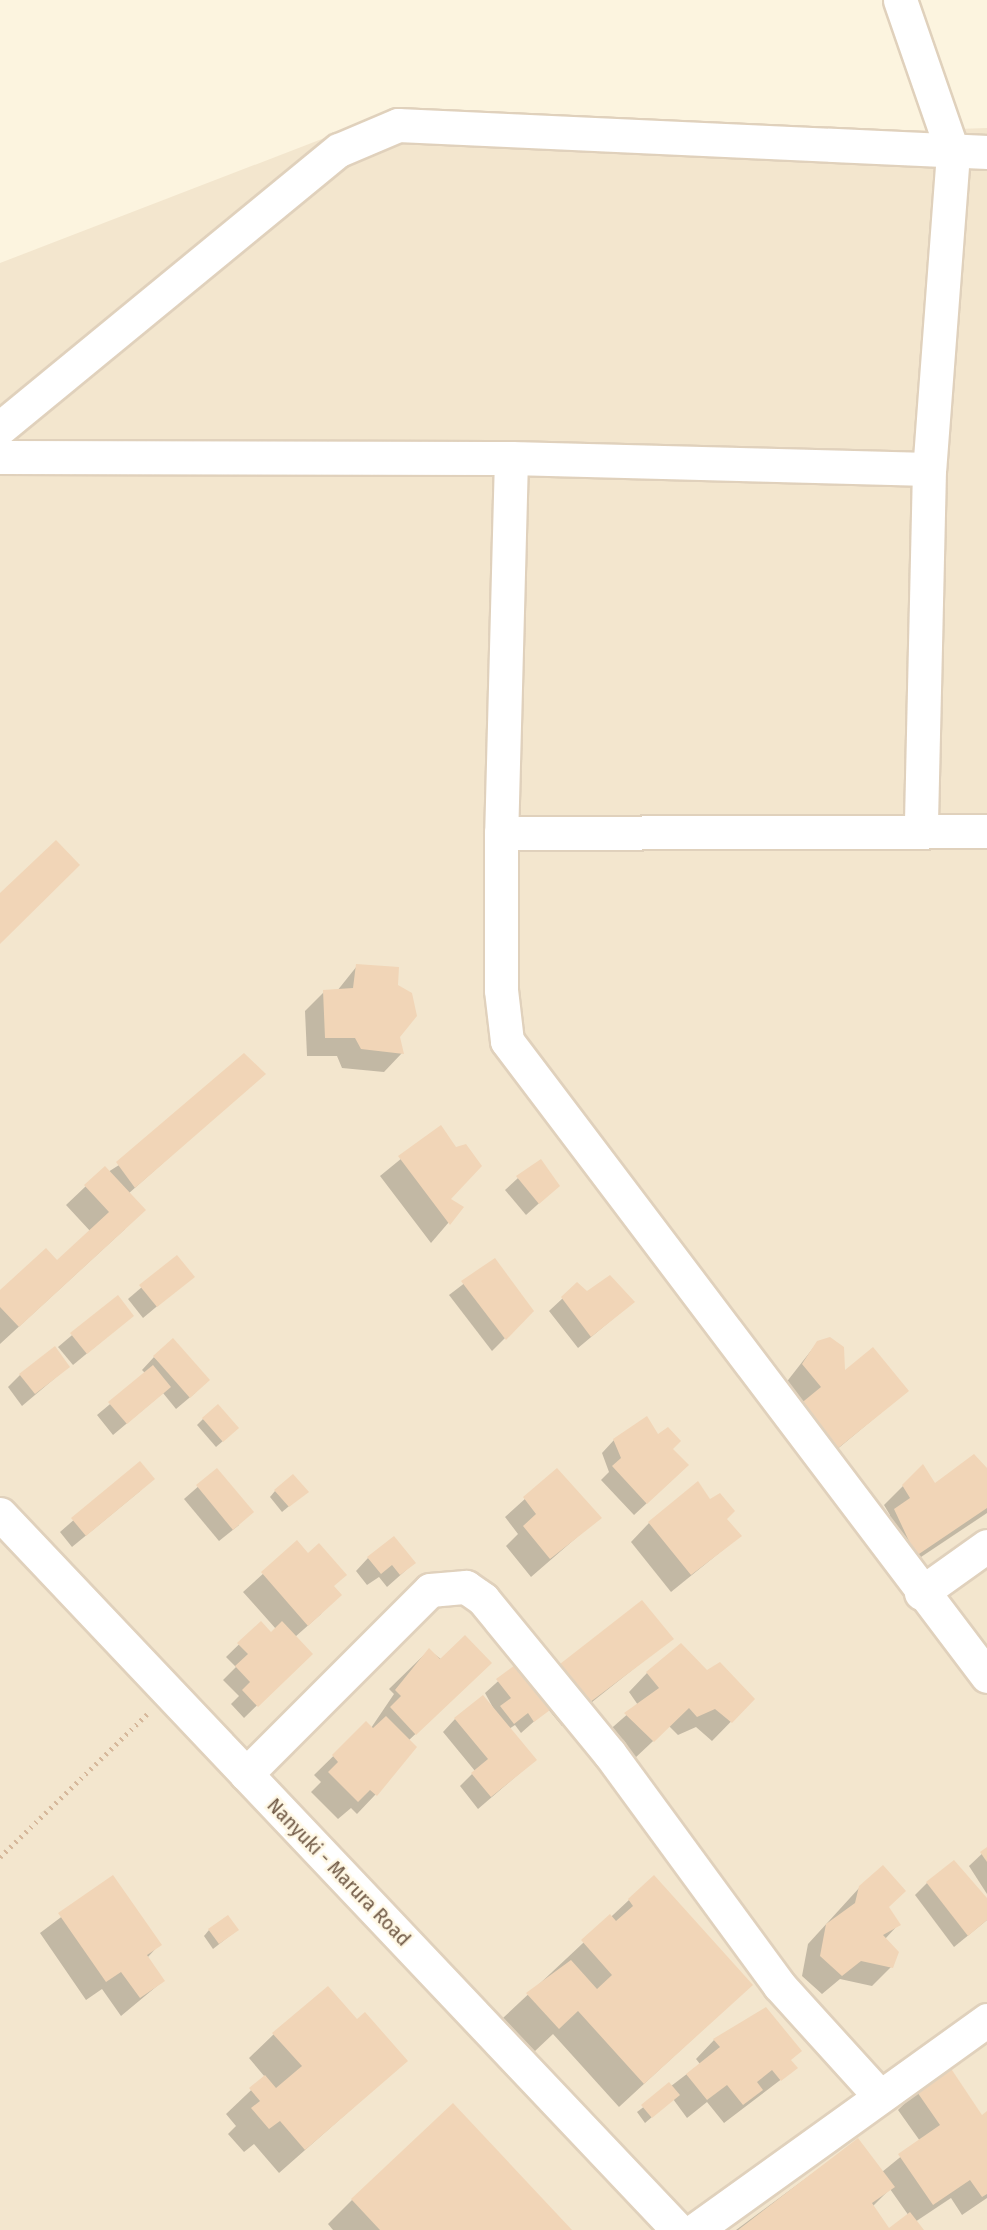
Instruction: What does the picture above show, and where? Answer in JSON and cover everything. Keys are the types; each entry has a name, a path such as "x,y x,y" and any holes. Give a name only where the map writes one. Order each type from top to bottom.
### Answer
{"street":[{"path":"900,0 953,153 929,469 921,828"},
{"path":"0,428 339,150 386,129 953,153 987,152"},
{"path":"0,457 511,458 929,469"},
{"path":"511,458 501,832 501,990 507,1041 921,1593 987,1676"},
{"path":"501,832 921,828 987,831"},
{"name":"Nanyuki - Marura Road","path":"0,1514 678,2230"},
{"path":"921,1593 987,1546"},
{"path":"246,1774 430,1590 466,1587 483,1599 610,1755 779,1985 878,2094"},
{"path":"695,2230 878,2094 987,2020"}],"path":[{"path":"0,1857 169,1690"}],"shaded area":[{"path":"987,128 987,2230 0,2230 0,263 327,137 691,138"}],"building":[{"path":"56,840 80,865 0,944 0,893"},
{"path":"356,964 399,967 398,985 412,993 417,1016 400,1037 404,1054 361,1049 355,1038 325,1038 323,990 353,988"},
{"path":"244,1053 266,1074 135,1188 116,1162"},
{"path":"441,1125 456,1147 466,1144 482,1166 451,1199 464,1207 450,1225 398,1156"},
{"path":"541,1159 560,1186 539,1204 516,1176"},
{"path":"105,1166 146,1210 19,1327 0,1307 0,1290 46,1248 57,1260 109,1212 84,1185"},
{"path":"177,1255 195,1277 157,1307 139,1285"},
{"path":"495,1258 534,1311 506,1340 461,1281"},
{"path":"610,1275 635,1302 591,1337 561,1297 577,1282 587,1291"},
{"path":"118,1295 134,1316 87,1354 70,1333"},
{"path":"830,1337 844,1347 845,1370 873,1347 909,1391 837,1449 799,1405 821,1387 802,1364 817,1341"},
{"path":"173,1338 210,1380 190,1398 153,1356"},
{"path":"55,1346 70,1367 35,1394 19,1374"},
{"path":"153,1365 171,1387 127,1424 108,1402"},
{"path":"218,1404 239,1428 223,1442 202,1418"},
{"path":"647,1416 658,1434 668,1427 681,1441 673,1449 689,1465 647,1504 612,1466 621,1458 613,1439"},
{"path":"974,1454 987,1468 987,1508 916,1556 894,1509 910,1498 902,1485 923,1464 935,1483"},
{"path":"140,1461 155,1479 86,1536 71,1518"},
{"path":"217,1468 254,1512 233,1530 196,1485"},
{"path":"557,1468 602,1518 550,1559 523,1526 536,1514 523,1497"},
{"path":"293,1474 309,1492 289,1507 274,1490"},
{"path":"698,1481 710,1499 720,1493 735,1511 727,1519 742,1536 691,1575 648,1522"},
{"path":"394,1536 416,1563 400,1575 392,1565 381,1574 367,1557"},
{"path":"297,1540 308,1553 319,1543 347,1575 334,1586 342,1595 308,1626 261,1572"},
{"path":"642,1600 674,1639 581,1709 551,1671"},
{"path":"261,1621 271,1632 282,1621 313,1654 258,1707 242,1690 250,1682 235,1666 248,1654 237,1643"},
{"path":"465,1635 492,1663 416,1735 390,1707 401,1696 395,1690 429,1648 440,1659"},
{"path":"681,1643 707,1670 720,1662 755,1699 732,1723 715,1709 697,1717 689,1708 654,1742 624,1713 659,1688 646,1672"},
{"path":"515,1665 550,1710 534,1722 528,1713 514,1724 500,1706 511,1698 496,1679"},
{"path":"483,1695 537,1760 491,1797 471,1773 488,1759 454,1718"},
{"path":"386,1716 417,1747 377,1796 370,1790 358,1802 328,1772 338,1762 332,1755 366,1721 373,1728"},
{"path":"987,1847 987,1862 980,1852"},
{"path":"954,1860 987,1898 987,1920 968,1936 926,1882"},
{"path":"883,1865 906,1891 889,1907 901,1925 883,1935 899,1952 893,1968 861,1961 842,1976 820,1956 826,1924 855,1903 859,1886"},
{"path":"113,1875 162,1945 147,1955 165,1981 140,1998 121,1972 106,1982 58,1913"},
{"path":"654,1875 753,1985 644,2084 578,2011 559,2029 526,1993 571,1960 597,1989 612,1975 581,1940 610,1914 616,1921 633,1906 628,1899"},
{"path":"228,1915 239,1930 219,1944 208,1929"},
{"path":"328,1986 357,2019 365,2012 408,2061 305,2150 280,2121 269,2129 251,2108 260,2101 249,2088 265,2075 276,2088 302,2066 272,2033"},
{"path":"766,2007 802,2051 791,2060 798,2068 781,2081 772,2070 757,2082 763,2090 743,2105 727,2085 707,2100 686,2074 720,2047 713,2039"},
{"path":"950,2067 982,2115 987,2111 987,2194 982,2197 970,2180 933,2205 898,2154 940,2125 915,2089"},
{"path":"669,2082 680,2095 652,2118 641,2105"},
{"path":"453,2103 572,2230 380,2230 351,2199"},
{"path":"858,2138 895,2187 872,2203 889,2228 910,2212 924,2230 738,2230"}]}
